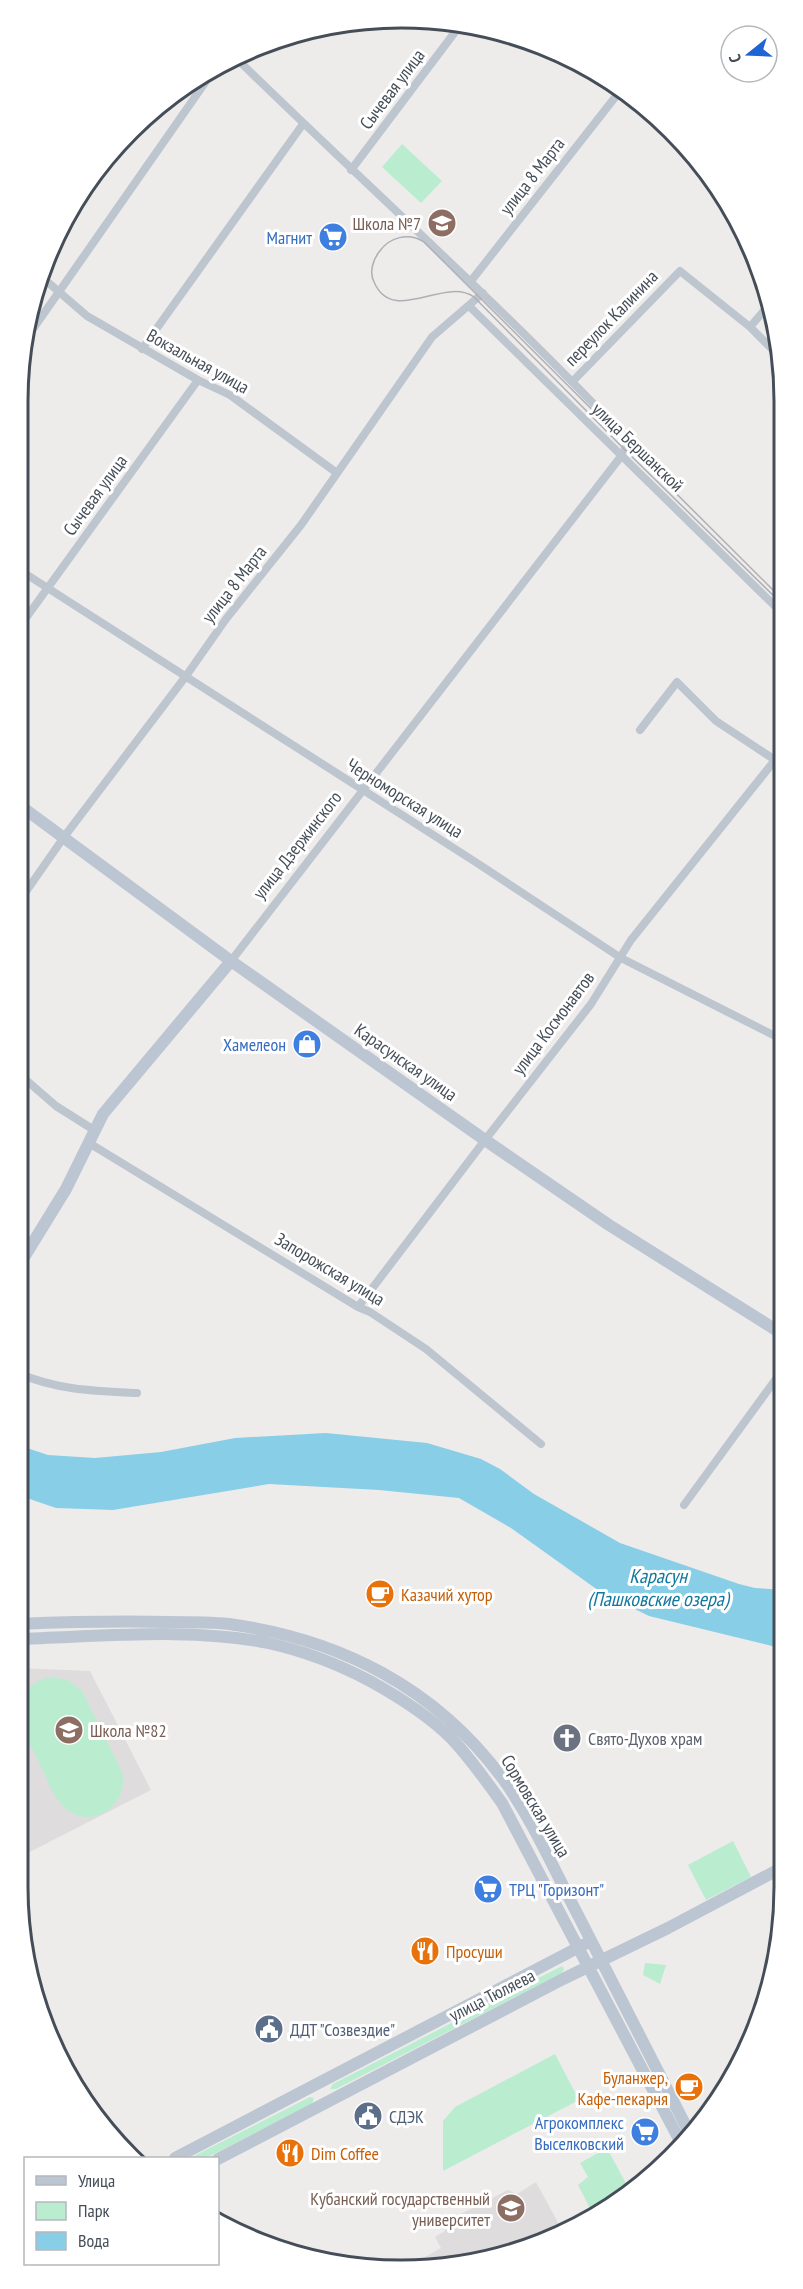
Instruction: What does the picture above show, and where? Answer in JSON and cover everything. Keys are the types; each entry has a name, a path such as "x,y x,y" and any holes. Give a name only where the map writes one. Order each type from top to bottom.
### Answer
{"main road":[{"name":"Карасунская улица","path":"28,811 231,961 484,1140 609,1225 774,1329"},
{"name":"улица Дзержинского","path":"28,1251 66,1189 103,1114 231,961"},
{"name":"Сормовская улица","path":"28,1624 109,1621 232,1625 315,1644 355,1659 400,1683 437,1708 465,1733 504,1781 534,1831 687,2127"},
{"path":"231,1638 232,1625"},
{"name":"Сормовская улица","path":"28,1639 138,1635 231,1638 267,1643 315,1656 353,1672 404,1701 450,1737 474,1764 502,1803 678,2137"},
{"name":"улица Тюляева","path":"219,2158 774,1872"},
{"name":"улица Тюляева","path":"178,2157 591,1941"}],"street":[{"name":"Сычевая улица","path":"351,170 454,33"},
{"path":"243,64 573,381 629,441 622,455"},
{"path":"37,324 203,85"},
{"name":"улица 8 Марта","path":"471,281 616,96"},
{"path":"142,349 303,124"},
{"name":"переулок Калинина","path":"573,381 680,271 750,327 770,347"},
{"name":"Вокзальная улица","path":"48,283 87,316 198,380 230,395 337,473"},
{"name":"улица 8 Марта","path":"28,889 226,619 301,525 432,337 483,293"},
{"name":"улица Бершанской","path":"469,306 774,605"},
{"path":"750,327 763,311"},
{"name":"Сычевая улица","path":"28,615 198,380"},
{"name":"улица Дзержинского","path":"231,961 622,455"},
{"name":"Черноморская улица","path":"28,575 621,958 774,1035"},
{"path":"640,730 678,682 716,721 774,759"},
{"name":"улица Космонавтов","path":"358,1307 484,1140 584,1013 631,940 774,761"},
{"path":"28,1082 56,1106 94,1130"},
{"name":"Запорожская улица","path":"88,1143 358,1307 370,1312 426,1349 541,1444"},
{"path":"28,1377 49,1384 87,1390 137,1393"},
{"path":"684,1505 774,1382"}],"shaded area":[{"name":"Школа №82","path":"28,1668 90,1671 151,1790 28,1853"},
{"name":"Кубанский государственный университет","path":"536,2182 559,2225 498,2248 426,2260 425,2257 441,2248 435,2237 445,2231 443,2223 508,2190 517,2194"}],"green space":[{"path":"402,144 442,181 421,203 382,167"},
{"path":"51,1677 68,1680 82,1691 122,1772 123,1786 120,1795 110,1809 104,1813 87,1817 77,1815 62,1805 52,1790 28,1740 28,1689 43,1679"},
{"path":"733,1841 751,1877 706,1900 688,1865"},
{"path":"645,1963 666,1965 660,1984 643,1975"},
{"path":"562,1966 564,1969 562,1973 336,2089 330,2089 333,2084"},
{"path":"555,2054 579,2100 443,2171 443,2121 455,2107"},
{"path":"310,2097 314,2098 312,2104 208,2157 192,2157"},
{"path":"607,2148 627,2185 591,2209 578,2185 588,2177 580,2163"}],"water":[{"name":"Карасун (Пашковские озера)","path":"326,1433 427,1443 481,1459 500,1469 534,1494 620,1543 739,1584 774,1589 774,1647 649,1616 602,1593 511,1528 459,1498 379,1490 269,1484 113,1510 56,1508 28,1498 28,1448 48,1455 95,1458 161,1452 235,1438"}],"tram line":[{"path":"774,591 424,242 406,237 394,240 383,247 372,266 374,282 383,294 393,300 406,301 448,292 462,292 474,297 774,596"}],"place":[{"name":"Школа №7","path":"442,223"},
{"name":"Магнит","path":"333,237"},
{"name":"Хамелеон","path":"307,1044"},
{"name":"Казачий хутор","path":"380,1594"},
{"name":"Школа №82","path":"69,1730"},
{"name":"Свято-Духов храм","path":"567,1738"},
{"name":"ТРЦ \"Горизонт\"","path":"488,1889"},
{"name":"Просуши","path":"425,1951"},
{"name":"ДДТ \"Созвездие\"","path":"269,2029"},
{"name":"Буланжер, Кафе-пекарня","path":"689,2087"},
{"name":"СДЭК","path":"368,2116"},
{"name":"Агрокомплекс Выселковский","path":"645,2132"},
{"name":"Dim Coffee","path":"290,2153"},
{"name":"Кубанский государственный университет","path":"511,2208"}]}
